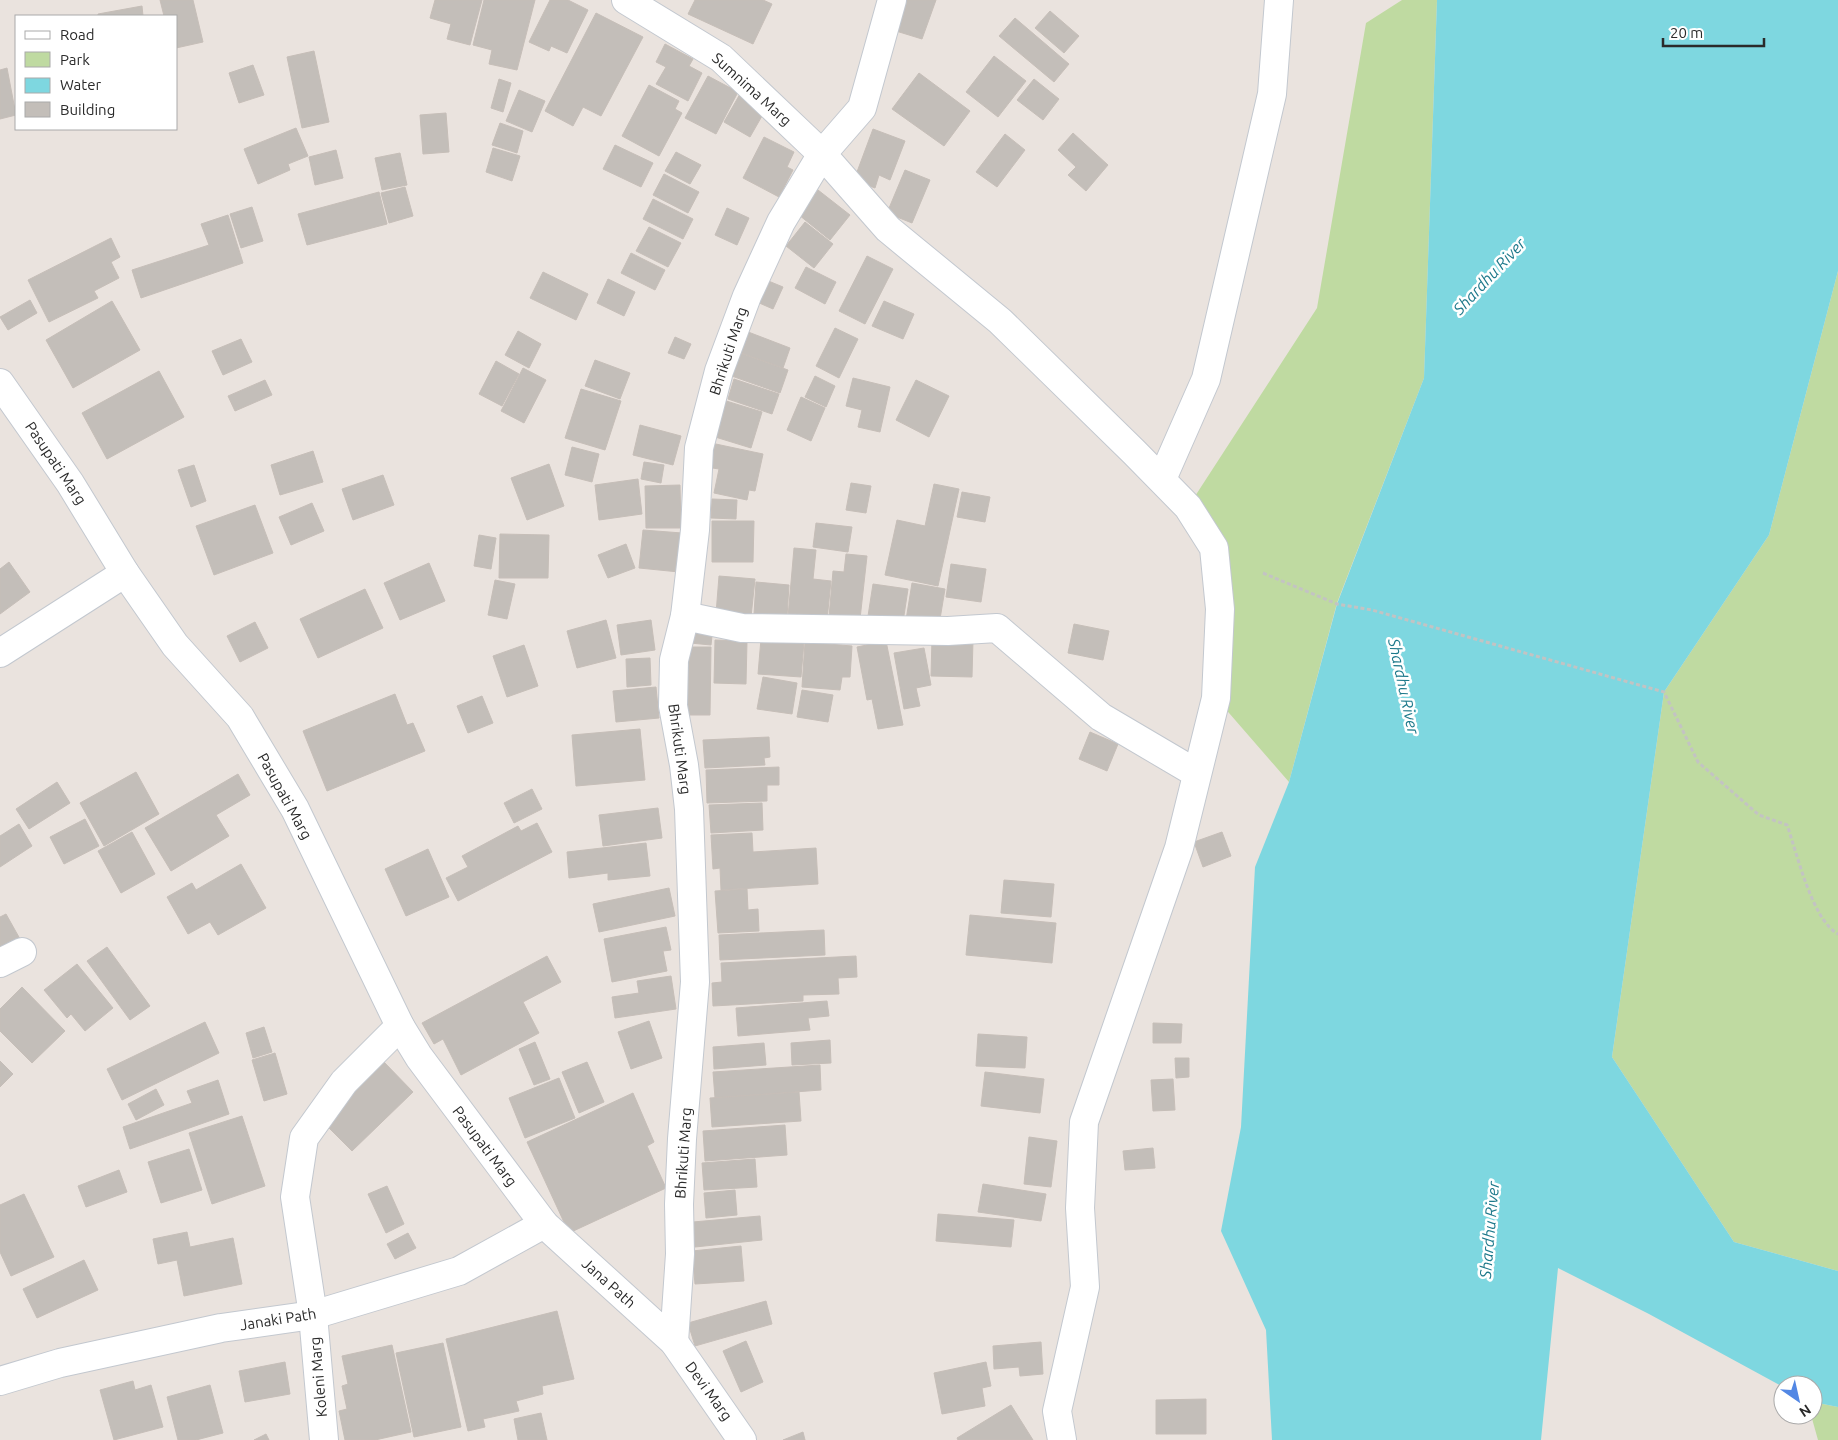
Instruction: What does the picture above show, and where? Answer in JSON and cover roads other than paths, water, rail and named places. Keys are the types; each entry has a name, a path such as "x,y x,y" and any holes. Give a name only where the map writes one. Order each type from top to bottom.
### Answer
{"street":[{"name":"Bhrikuti Marg","path":"674,1342 680,1254 682,1139 695,982 688,809 684,765 673,706 674,660 685,616 695,530 700,448 719,371 747,296 777,230 822,154 862,108 892,0"},
{"path":"1162,480 1206,379 1272,94 1279,0"},
{"name":"Sumnima Marg","path":"638,3 721,58 822,154 888,229 1000,321 1188,507 1214,548 1220,609 1216,698 1179,848 1084,1122 1080,1208 1085,1287 1056,1412 1062,1440"},
{"name":"Pasupati Marg","path":"0,384 70,483 125,573 175,645 240,717 295,809 400,1026 419,1057 544,1224"},
{"path":"0,653 125,573"},
{"path":"685,616 742,628 948,631 997,628 1101,717 1196,773"},
{"name":"Koleni Marg","path":"324,1440 313,1315 295,1197 304,1138 344,1082 400,1026"},
{"name":"Jana Path","path":"544,1224 674,1342"},
{"name":"Janaki Path","path":"0,1381 60,1363 221,1328 313,1315 459,1270 544,1224"},
{"name":"Devi Marg","path":"674,1342 742,1440"}],"water":[{"name":"Shardhu River","path":"1437,0 1838,0 1838,271 1769,535 1664,692 1612,1057 1734,1242 1838,1271 1838,1407 1823,1404 1823,1375 1773,1375 1773,1382 1649,1314 1558,1268 1541,1440 1272,1440 1266,1330 1221,1231 1241,1127 1255,867 1289,782 1337,604 1424,378"}]}
